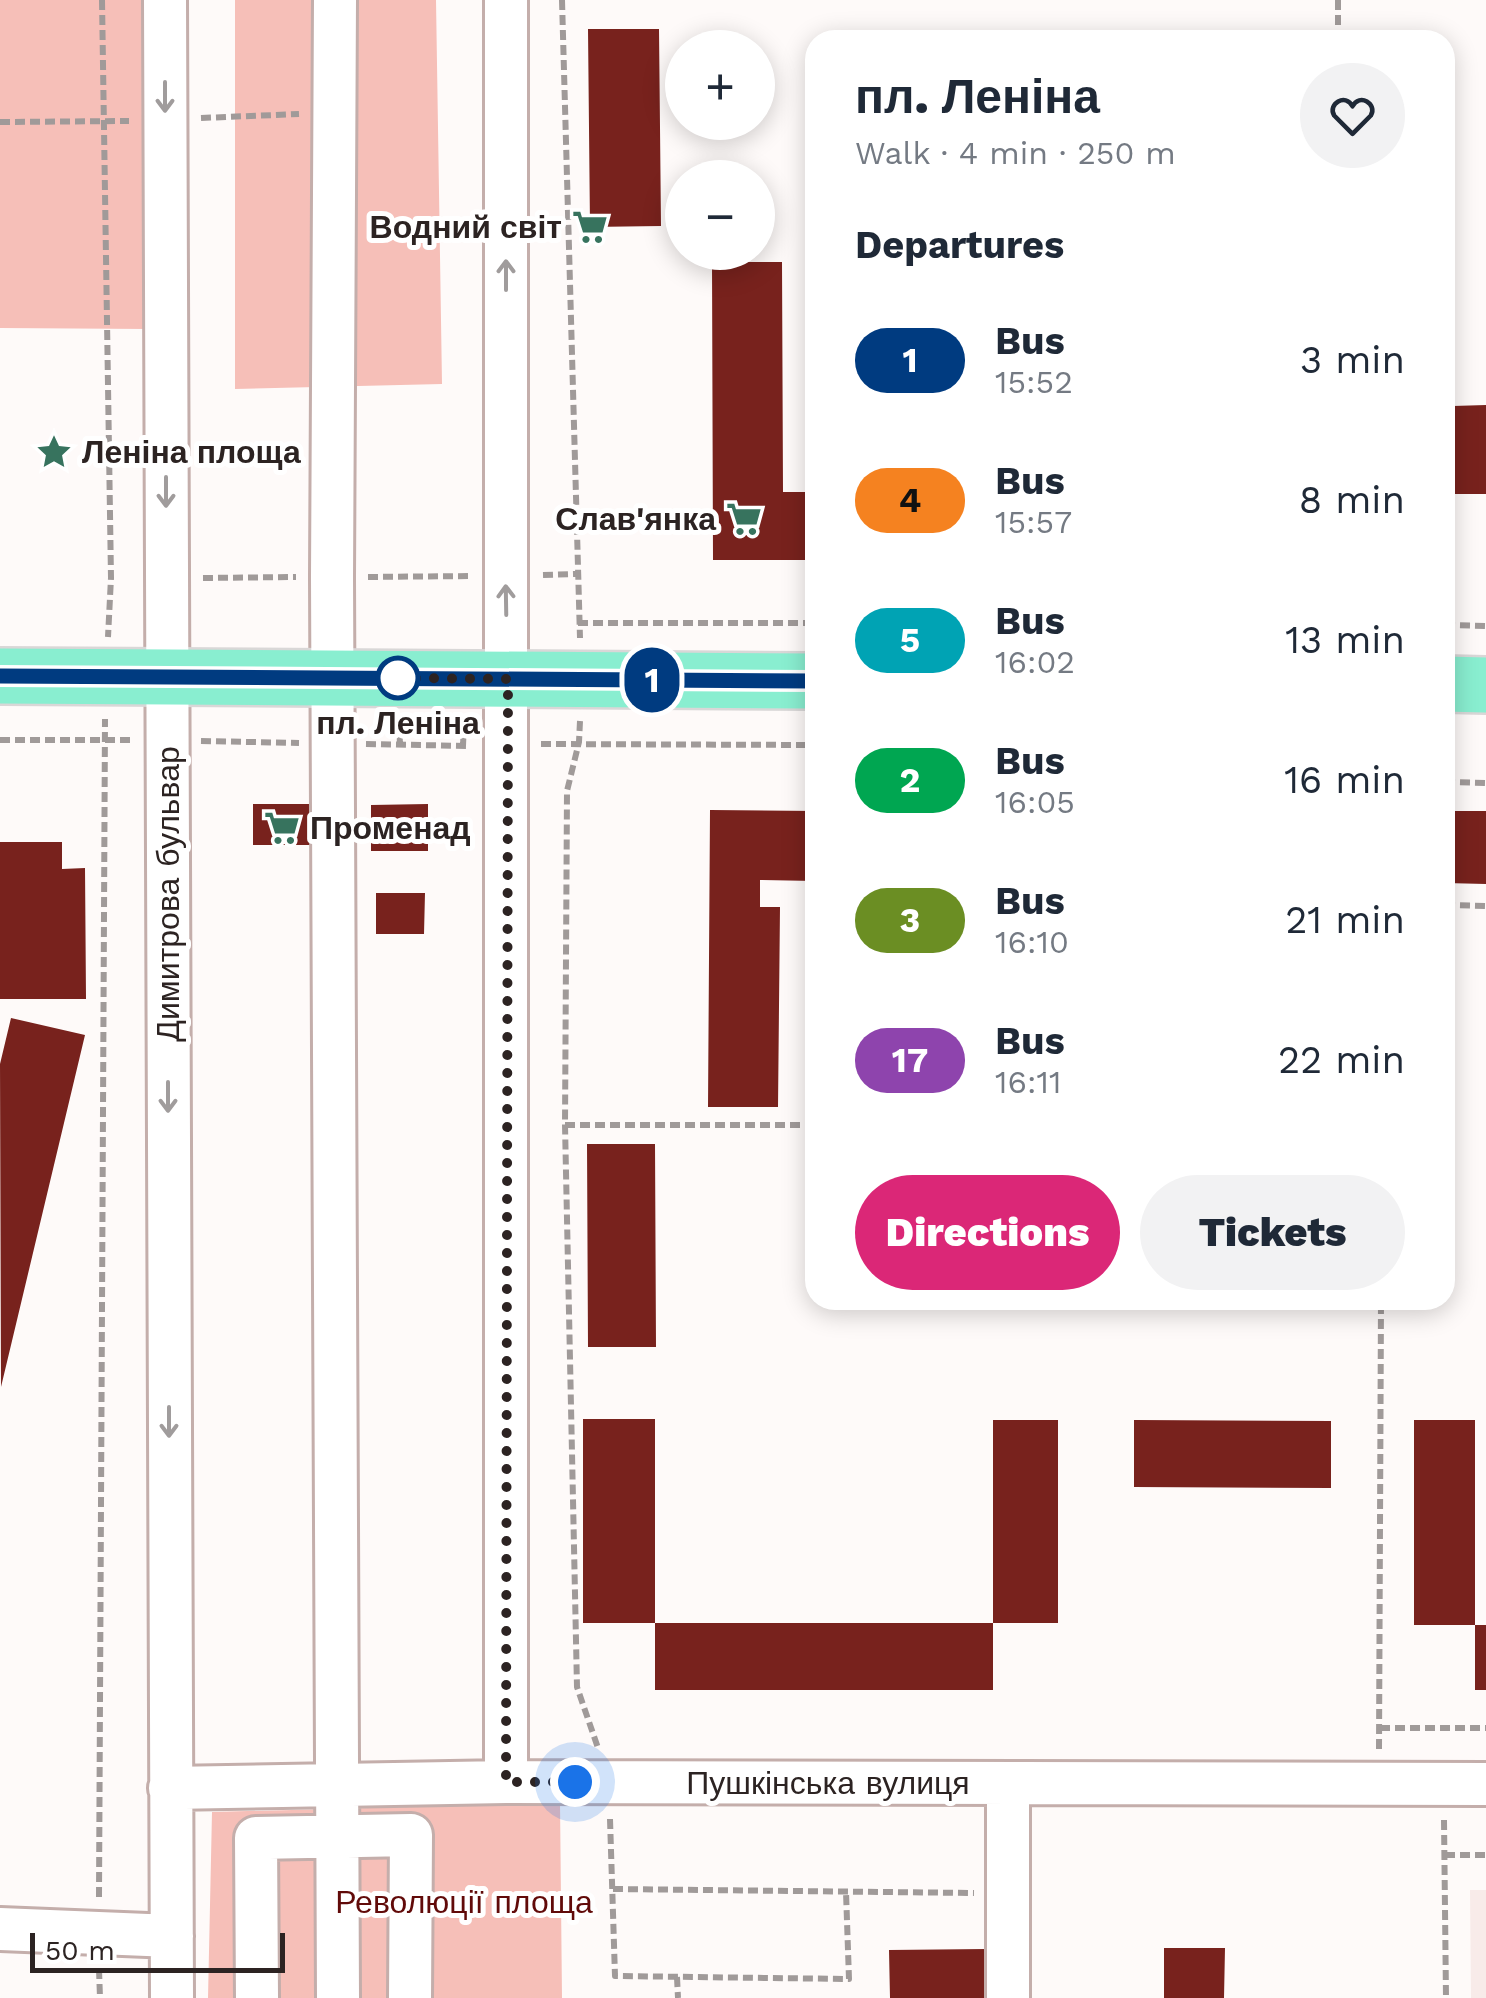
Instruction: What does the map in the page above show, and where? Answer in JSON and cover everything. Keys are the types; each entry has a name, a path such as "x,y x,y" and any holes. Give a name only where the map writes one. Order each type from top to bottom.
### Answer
{"main road":[{"path":"0,676 805,680"},
{"path":"1455,684 1486,685"}],"street":[{"name":"Димитрова бульвар","path":"165,0 172,1998"},
{"path":"335,0 333,744 338,1998"},
{"path":"506,0 506,1782"},
{"name":"Пушкінська вулиця","path":"170,1788 506,1782 1486,1784"},
{"path":"1008,1783 1008,1998"},
{"path":"257,1998 256,1838 411,1835 410,1998"},
{"path":"0,1929 172,1936"}],"path":[{"path":"100,1998 105,739 111,578 102,0"},
{"path":"562,0 578,623 583,679 579,742 567,791 565,1126 578,1687 610,1782 615,1976 849,1979 846,1892"},
{"path":"1338,0 1338,30"},
{"path":"578,623 805,623"},
{"path":"1455,626 1486,626"},
{"path":"0,740 805,745"},
{"path":"1455,782 1486,782"},
{"path":"1455,905 1486,906"},
{"path":"565,1126 805,1125"},
{"path":"1376,1783 1380,1728 1381,1310"},
{"path":"1380,1728 1486,1728"},
{"path":"1443,1784 1446,1998"},
{"path":"1444,1855 1486,1855"},
{"path":"613,1889 1010,1894"},
{"path":"677,1977 678,1998"}],"shaded area":[{"path":"1470,1890 1486,1890 1486,1998 1471,1998"}],"green space":[{"path":"0,0 147,0 148,329 0,328"},
{"path":"235,0 436,0 442,384 235,389"},
{"name":"Революції площа","path":"560,1803 562,1998 208,1998 212,1812"}],"building":[{"path":"588,29 659,29 661,226 590,227"},
{"path":"775,262 782,262 783,492 805,492 805,560 713,560 712,270 775,270"},
{"path":"1486,405 1486,494 1455,494 1455,406"},
{"path":"253,804 313,804 313,845 253,845"},
{"path":"428,804 428,851 371,851 371,805"},
{"path":"710,810 805,811 805,881 760,880 760,907 780,907 778,1107 708,1107"},
{"path":"1455,811 1486,811 1486,884 1455,883"},
{"path":"0,842 62,842 62,869 85,868 86,999 0,999"},
{"path":"376,893 425,893 424,934 376,934"},
{"path":"11,1018 85,1035 1,1387 0,1064"},
{"path":"587,1144 655,1144 656,1347 588,1347"},
{"path":"583,1419 655,1419 655,1623 583,1623"},
{"path":"993,1420 1058,1420 1058,1623 993,1623"},
{"path":"1134,1420 1331,1421 1331,1488 1134,1487"},
{"path":"1414,1420 1475,1420 1475,1625 1414,1625"},
{"path":"655,1623 993,1623 993,1690 655,1690"},
{"path":"1475,1625 1486,1625 1486,1690 1475,1690"},
{"path":"1164,1948 1225,1948 1224,1998 1164,1998"},
{"path":"986,1949 987,1998 890,1998 889,1950"}],"bus line":[{"name":"1","path":"0,676 805,681"}],"place":[{"name":"Водний світ","path":"590,227"},
{"name":"Леніна площа","path":"54,452"},
{"name":"Слав'янка","path":"744,519"},
{"name":"пл. Леніна","path":"398,678"},
{"name":"Променад","path":"282,828"}],"route":[{"path":"398,678 508,679 506,1782 575,1782"}]}
